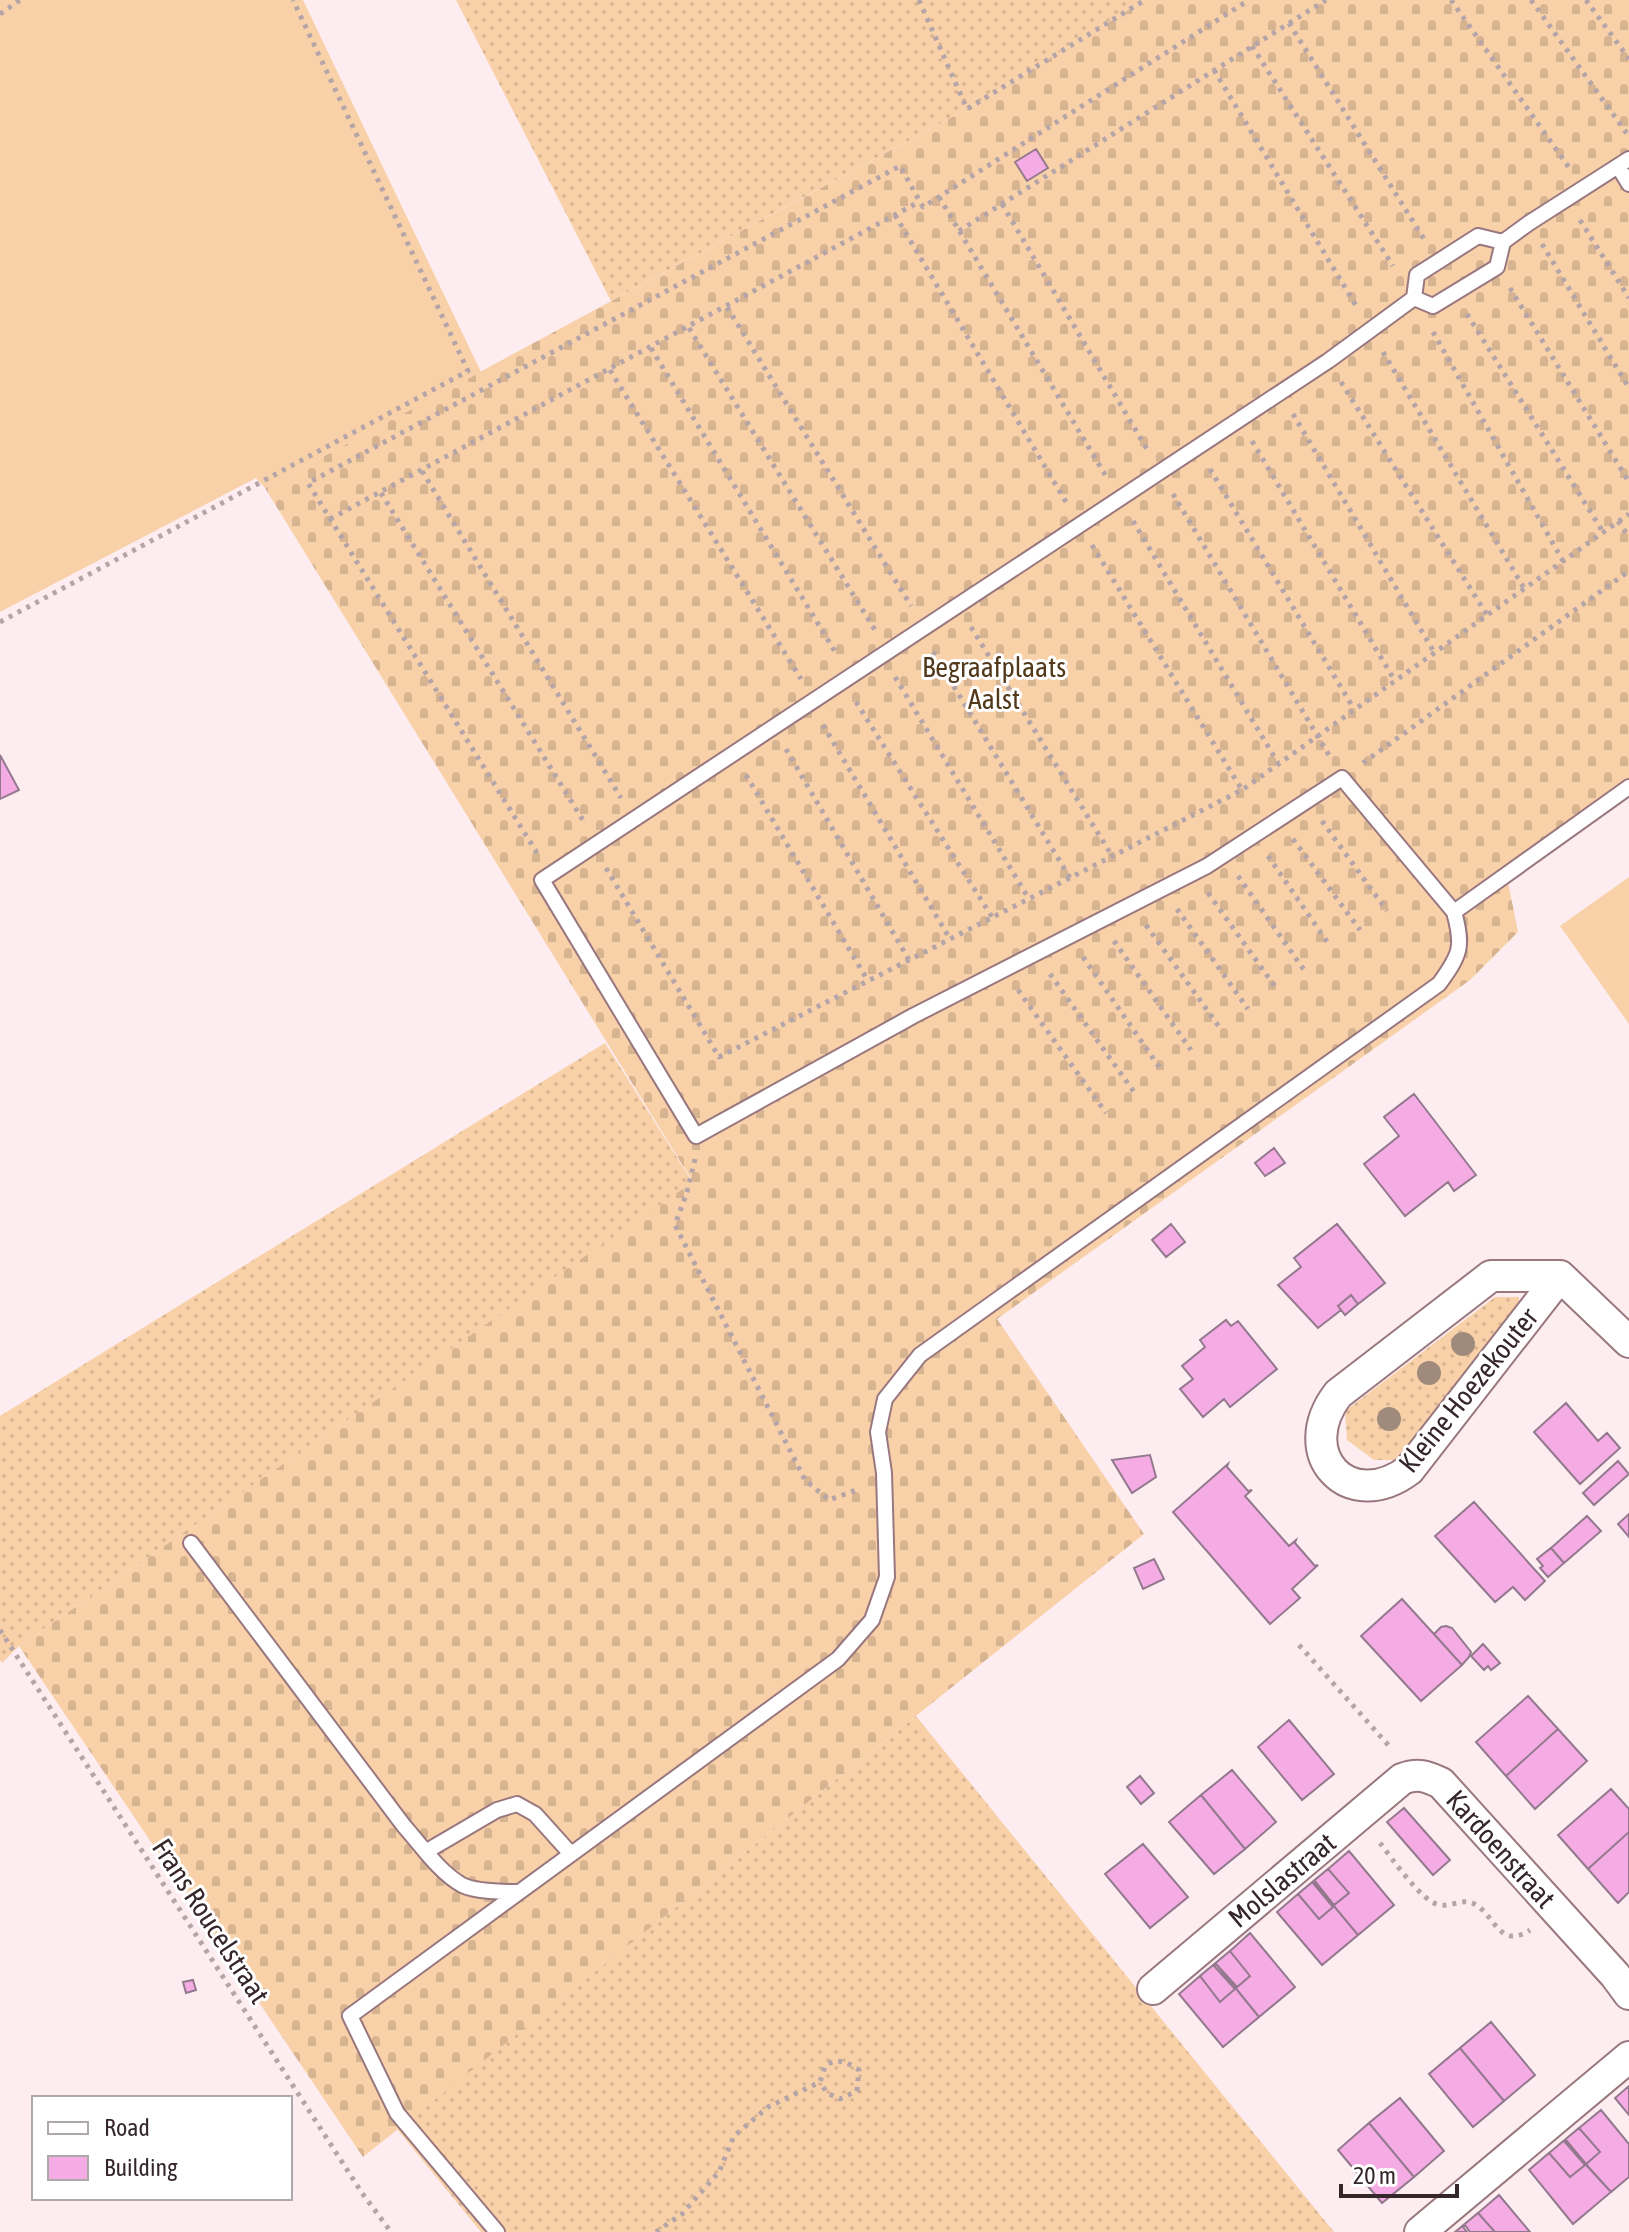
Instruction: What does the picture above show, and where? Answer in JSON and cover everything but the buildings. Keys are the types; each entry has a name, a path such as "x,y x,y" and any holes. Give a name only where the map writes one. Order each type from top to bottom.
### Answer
{"street":[{"name":"Kleine Hoezekouter","path":"1491,1276 1560,1276 1409,1470 1390,1481 1368,1487 1350,1482 1334,1472 1323,1455 1319,1436 1325,1414 1338,1394 1491,1276"},
{"path":"1560,1276 1629,1342"},
{"name":"Molslastraat","path":"1153,1989 1402,1779 1414,1774"},
{"name":"Kardoenstraat","path":"1414,1774 1441,1783 1629,1994"},
{"path":"1420,2232 1629,2057"}],"lane":[{"path":"1414,298 1433,306 1497,267 1503,242 1623,163 1629,184"},
{"path":"497,2232 397,2113 350,2016 838,1659 872,1620 887,1577 883,1461 878,1432 885,1399 920,1355 1439,984 1457,959 1461,935 1454,912 1342,778 1194,873 913,1016 696,1136 542,880 1328,361 1414,298 1417,275 1438,261 1478,236 1503,242"},
{"path":"1454,912 1629,787"},
{"path":"191,1543 404,1826 442,1868 464,1886 519,1892"},
{"path":"427,1851 497,1810 517,1804 535,1814 571,1854"}],"path":[{"path":"0,14 20,0"},
{"path":"0,622 468,371 293,0"},
{"path":"919,0 967,109 1145,0"},
{"path":"550,875 308,483 900,166 923,207 1249,0"},
{"path":"959,231 1326,0"},
{"path":"1451,0 1583,188"},
{"path":"1531,0 1629,136"},
{"path":"1586,0 1629,59"},
{"path":"1289,23 1438,261"},
{"path":"1252,46 1414,298 1563,561"},
{"path":"1214,70 1524,588"},
{"path":"939,197 1278,763"},
{"path":"1567,199 1629,298"},
{"path":"330,519 919,202"},
{"path":"1002,204 1318,735"},
{"path":"895,215 1242,790"},
{"path":"1529,223 1629,388"},
{"path":"1497,267 1629,482"},
{"path":"1454,293 1603,532"},
{"path":"727,307 1070,878"},
{"path":"689,328 1029,899"},
{"path":"651,348 846,679 992,917"},
{"path":"1328,361 1487,615"},
{"path":"610,370 812,702 950,939"},
{"path":"1280,392 1434,652"},
{"path":"1239,419 1395,681"},
{"path":"1197,448 1354,709"},
{"path":"422,471 634,819"},
{"path":"381,493 595,845 719,1057 1242,790 1629,514"},
{"path":"1618,521 1629,537"},
{"path":"1342,778 1629,571"},
{"path":"958,605 1112,856"},
{"path":"774,727 909,960"},
{"path":"734,754 868,981"},
{"path":"1307,801 1387,911"},
{"path":"1278,819 1360,930"},
{"path":"1254,835 1330,946"},
{"path":"1224,855 1304,970"},
{"path":"1194,873 1276,988"},
{"path":"1162,889 1248,1009"},
{"path":"1131,905 1220,1028"},
{"path":"1099,921 1191,1050"},
{"path":"1068,937 1162,1071"},
{"path":"1035,953 1134,1092"},
{"path":"1004,969 1106,1113"},
{"path":"696,1136 698,1147 675,1225 805,1480 829,1500 861,1489 883,1461"},
{"name":"Frans Roucelstraat","path":"0,1630 362,2193 391,2232"},
{"name":"Kardoenstraat","path":"1299,1645 1414,1774"},
{"path":"1358,1816 1422,1894 1435,1905 1465,1901 1474,1903 1498,1930 1515,1936 1531,1930 1551,1905"},
{"path":"656,2232 682,2214 719,2172 734,2136 768,2107 820,2082 825,2066 832,2061 842,2061 859,2070 857,2091 840,2099 827,2093 820,2082"}],"green space":[{"path":"0,0 303,0 481,372 265,488 256,478 0,612"},
{"path":"456,0 1145,0 967,109 611,301"},
{"name":"Begraafplaats Aalst","path":"1145,0 1629,0 1629,797 1508,882 1518,932 1470,980 997,1319 1144,1534 363,2157 19,1646 693,1182 265,488 967,109"},
{"path":"1629,877 1629,1024 1560,926"},
{"path":"605,1043 693,1183 19,1646 2,1663 0,1416"},
{"path":"1495,1297 1519,1297 1519,1314 1399,1460 1374,1460 1347,1440 1345,1411"},
{"path":"916,1716 1334,2232 481,2232 397,2129"}]}
